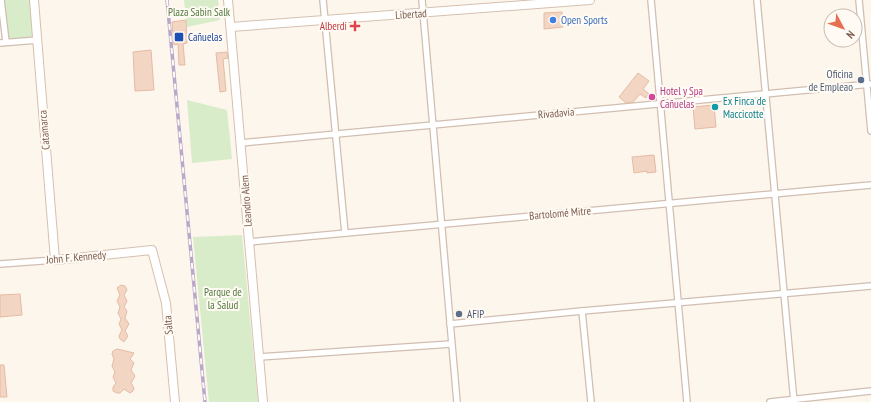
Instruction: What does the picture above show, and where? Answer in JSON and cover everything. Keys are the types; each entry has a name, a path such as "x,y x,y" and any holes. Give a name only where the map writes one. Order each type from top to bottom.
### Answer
{"street":[{"path":"1,0 3,43 38,40"},
{"name":"Catamarca","path":"34,0 55,260"},
{"name":"Leandro Alem","path":"228,0 263,402"},
{"path":"323,0 345,233"},
{"path":"422,0 457,402"},
{"name":"Libertad","path":"231,27 423,13 511,3 590,0"},
{"path":"651,0 687,402"},
{"path":"757,0 794,401"},
{"path":"859,0 869,84 871,131"},
{"name":"Rivadavia","path":"241,144 869,84"},
{"name":"Bartolomé Mitre","path":"249,242 871,185"},
{"name":"John F. Kennedy","path":"0,264 152,250"},
{"name":"Salta","path":"152,250 166,303 175,402"},
{"path":"450,324 871,286"},
{"path":"582,311 591,402"},
{"path":"259,357 451,344"},
{"path":"770,402 794,401 871,391"}],"green space":[{"path":"1,0 34,0 38,40 6,42"},
{"name":"Plaza Sabin Salk","path":"184,0 218,0 220,20 187,27"},
{"path":"187,100 227,110 232,159 192,163"},
{"name":"Parque de la Salud","path":"242,235 258,402 209,402 193,237"}],"building":[{"path":"562,12 563,27 544,29 544,13"},
{"path":"186,20 187,43 183,44 185,65 179,65 178,44 174,45 172,22"},
{"path":"151,50 154,90 135,91 133,52"},
{"path":"227,52 228,58 223,59 226,91 220,92 216,53"},
{"path":"638,73 649,81 643,89 649,94 646,98 640,94 633,102 626,103 619,97"},
{"path":"714,105 716,127 695,129 693,107"},
{"path":"654,155 656,172 647,173 647,171 634,173 632,157"},
{"path":"121,285 125,286 127,290 124,295 127,301 124,307 127,311 125,318 129,324 125,331 128,336 124,342 119,336 122,330 119,324 121,319 118,313 120,307 117,301 120,295 117,288"},
{"path":"20,294 22,315 0,317 0,295"},
{"path":"117,349 134,353 130,359 134,363 131,370 135,376 131,383 134,388 130,393 124,389 120,393 113,391 113,387 116,383 113,377 115,372 112,366 114,359 112,354 113,351"},
{"path":"0,365 4,365 7,397 0,397"}],"railway":[{"path":"167,0 205,402"}],"place":[{"name":"Open Sports","path":"553,20"},
{"name":"Alberdi","path":"355,26"},
{"name":"Cañuelas","path":"179,37"},
{"name":"Oficina de Empleao","path":"861,80"},
{"name":"Hotel y Spa Cañuelas","path":"652,97"},
{"name":"Ex Finca de Maccicotte","path":"715,107"},
{"name":"AFIP","path":"459,314"}]}
